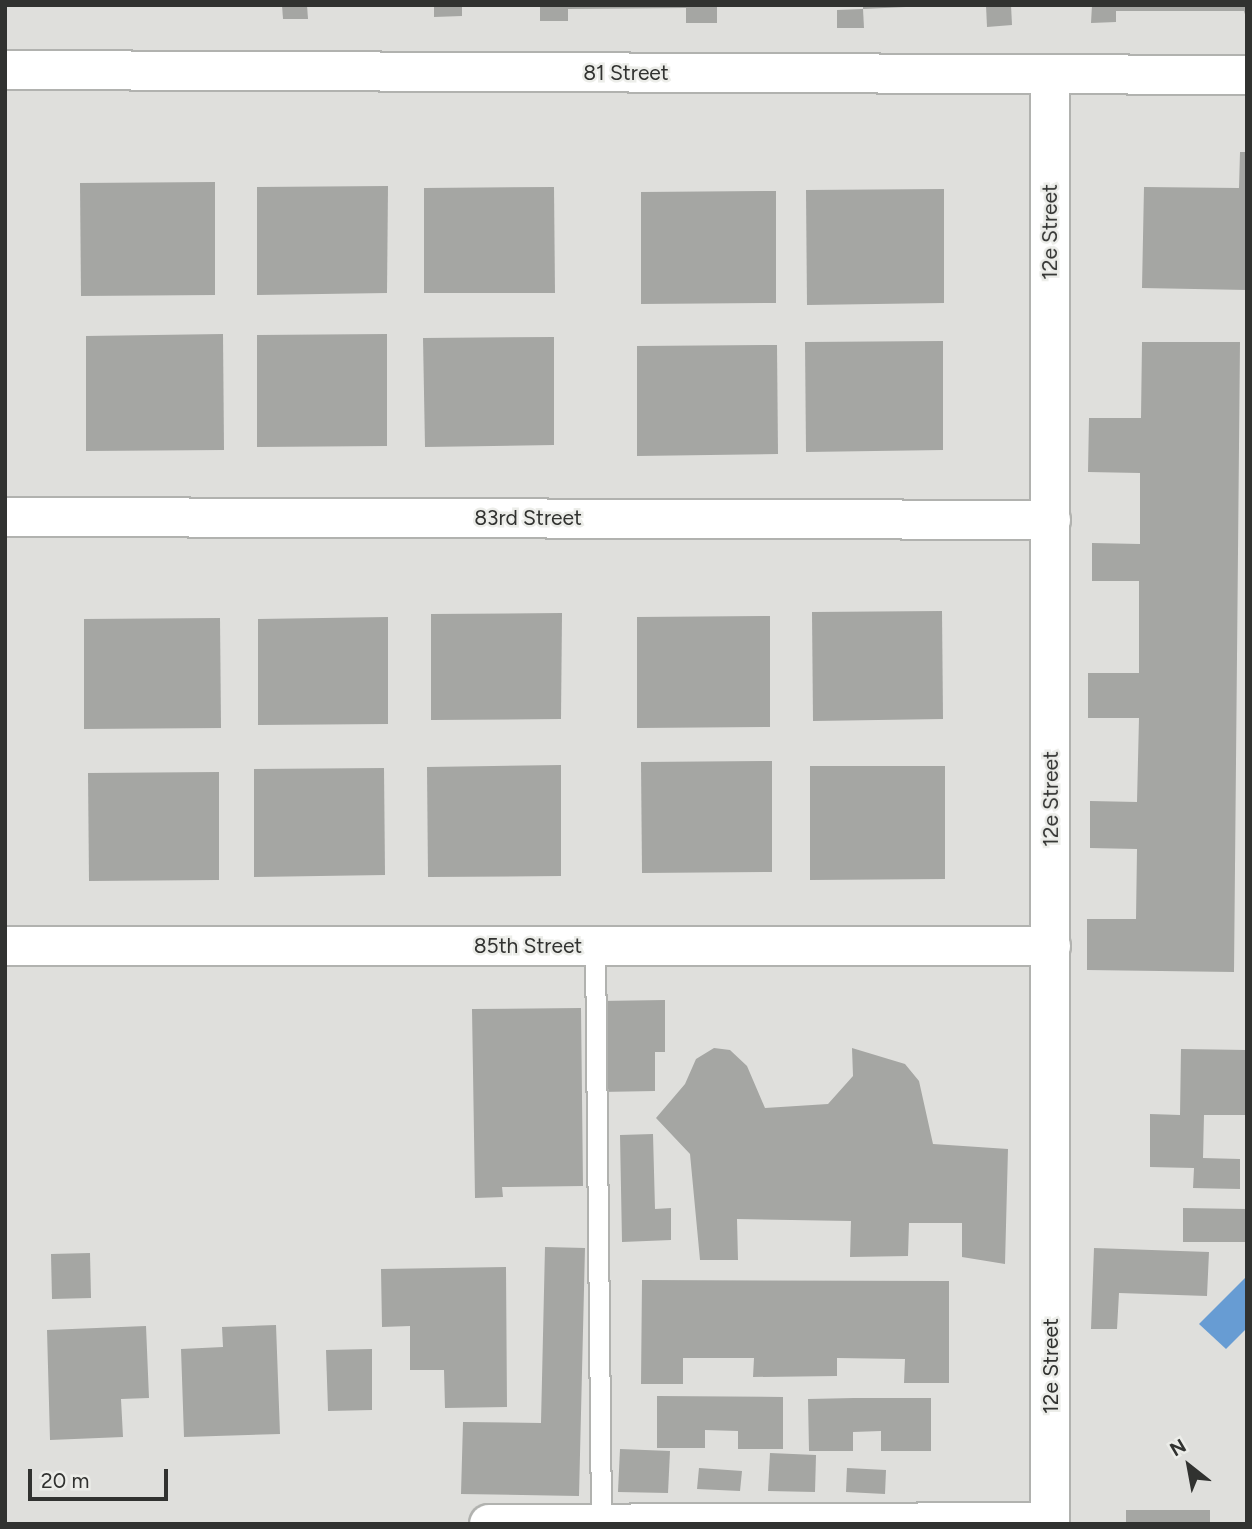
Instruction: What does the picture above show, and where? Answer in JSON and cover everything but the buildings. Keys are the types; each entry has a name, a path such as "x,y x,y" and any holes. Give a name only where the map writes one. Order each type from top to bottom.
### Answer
{"street":[{"name":"81 Street","path":"5,70 1247,75"},
{"name":"12e Street","path":"1050,75 1051,1523"},
{"name":"83rd Street","path":"5,517 1051,520"},
{"name":"85th Street","path":"5,946 1051,946"},
{"path":"489,1524 1051,1523"}],"lane":[{"path":"595,946 601,1523"}],"water":[{"path":"1247,1276 1247,1328 1226,1349 1199,1324"}]}
